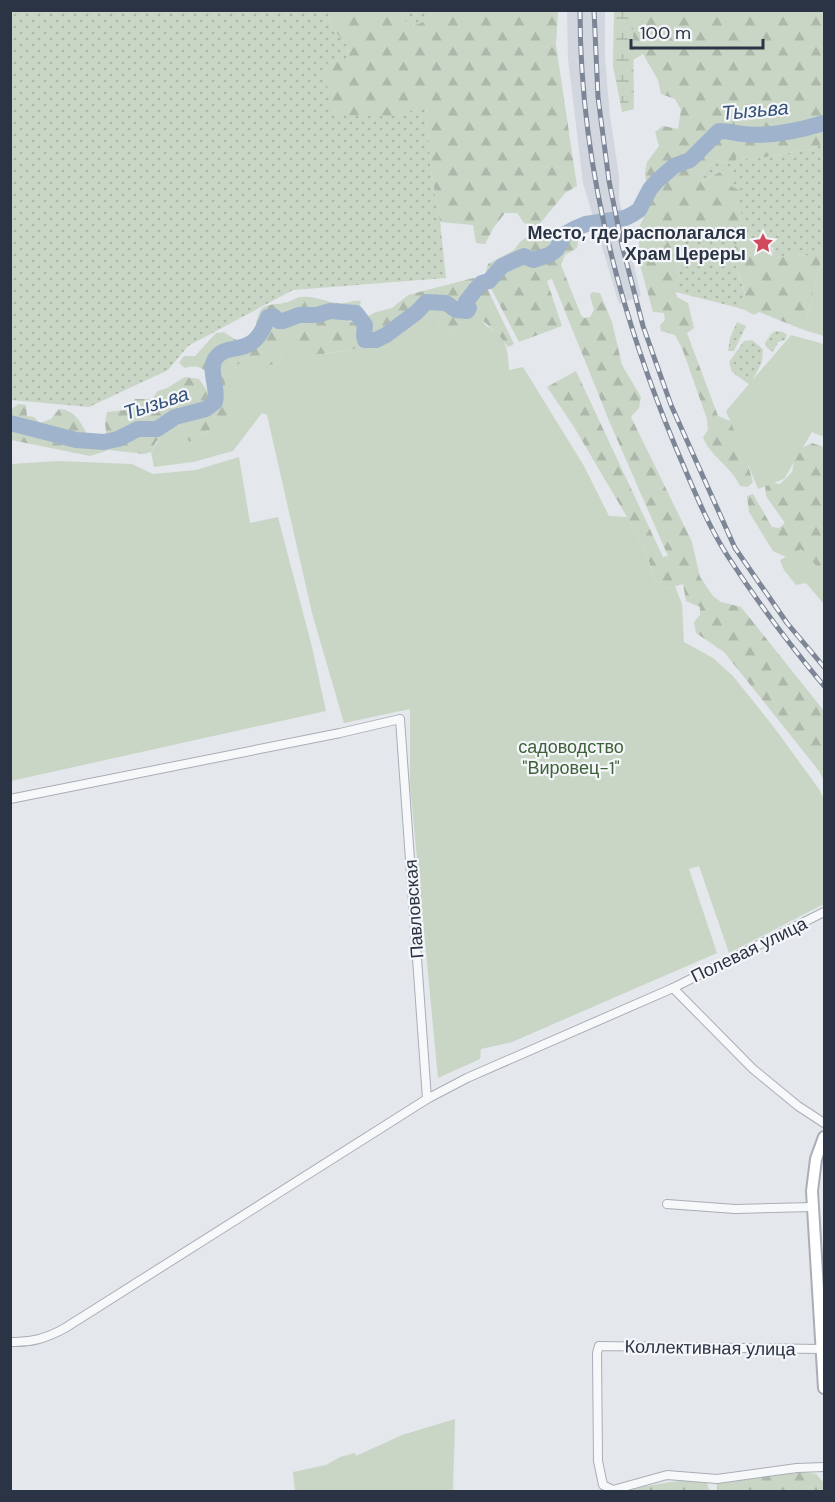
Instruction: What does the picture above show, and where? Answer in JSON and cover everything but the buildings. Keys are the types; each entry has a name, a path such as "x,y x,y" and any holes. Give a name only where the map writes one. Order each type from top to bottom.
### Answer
{"main road":[{"path":"825,1137 816,1159 813,1175 812,1207 825,1388"}],"street":[{"name":"Павловская","path":"10,799 400,719 427,1099"},
{"name":"Полевая улица","path":"10,1342 36,1341 64,1328 427,1099 467,1078 673,988 825,912"},
{"path":"673,988 753,1069 798,1106 825,1123"},
{"path":"668,1204 735,1209 812,1207"},
{"name":"Коллективная улица","path":"822,1349 599,1346 597,1353 598,1461 603,1485 613,1490 667,1476 717,1479 797,1468 825,1467"}],"shaded area":[{"path":"567,11 605,11 605,58 610,116 619,176 619,199 641,296 619,304 583,183 568,59"}],"green space":[{"path":"11,11 329,11 331,27 347,45 348,60 328,62 398,116 426,104 431,170 446,278 293,290 188,346 168,370 89,407 11,400"},
{"path":"329,11 402,11 400,14 410,27 428,20 428,11 558,11 556,45 577,186 565,193 538,226 524,223 517,213 505,213 485,244 476,243 473,225 440,222 431,170 426,105 398,116 332,115 325,72 328,62 348,59 347,45 331,27"},
{"path":"402,11 428,11 428,20 410,27 400,14"},
{"path":"614,11 633,11 634,109 622,112 613,66"},
{"path":"633,11 824,11 824,144 811,149 749,160 737,153 734,163 716,160 698,176 702,181 724,170 733,170 735,177 730,179 731,186 739,190 740,196 735,200 746,223 734,230 711,235 709,239 685,237 678,241 678,249 670,254 680,277 674,284 677,297 688,303 694,328 687,333 718,416 730,421 757,458 747,462 753,482 748,487 740,486 703,437 708,430 707,419 682,348 675,335 661,331 660,325 665,320 664,313 653,312 639,262 639,227 649,207 645,173 647,162 659,146 655,132 663,126 678,129 681,110 675,99 661,94 658,80 643,54 633,60"},
{"path":"824,144 824,248 806,256 790,253 779,258 773,256 773,247 733,255 745,295 740,304 743,309 676,292 674,284 680,277 670,254 678,249 678,241 685,237 709,239 710,235 734,230 734,200 739,190 731,186 724,170 701,181 698,176 716,160 727,163 737,152 749,160 811,149"},
{"path":"575,225 579,236 577,248 565,255 561,265 581,315 584,318 590,317 594,310 590,296 592,292 600,293 612,322 622,365 641,397 639,408 631,417 692,542 700,577 713,596 721,602 741,607 824,711 824,781 819,771 724,652 696,633 694,622 700,615 700,607 686,601 683,584 666,589 654,580 647,554 627,517 574,427 547,387 576,371 663,557 668,556 610,423 552,279 547,281 562,326 519,342 485,277 488,264 514,250 528,236 542,239"},
{"path":"765,237 770,239 773,256 779,258 790,253 806,256 824,248 804,330 759,312 754,315 743,309 740,304 745,294 733,249 738,242"},
{"path":"824,248 824,336 804,330"},
{"path":"477,277 484,282 514,344 508,347 473,312 450,334 443,334 437,321 445,299 440,294 413,316 369,338 357,349 315,355 301,346 284,350 279,362 257,378 227,416 188,443 181,417 156,442 151,452 144,454 109,450 90,456 11,440 11,409 19,404 26,405 27,416 34,417 40,423 51,419 59,409 71,412 79,420 92,442 100,443 107,438 105,423 107,412 125,410 135,399 152,399 158,391 185,377 199,379 208,392 214,391 215,382 206,371 199,367 185,368 179,363 184,356 195,356 216,333 224,332 243,342 252,341 260,333 256,327 257,318 259,312 266,306 305,297 338,303 361,301 360,307 349,316 349,321 355,323 376,312 392,308 408,295"},
{"name":"садоводство \"Вировец-1\"","path":"440,294 445,299 437,321 443,334 450,334 473,312 481,312 485,325 502,338 508,355 509,370 523,367 584,466 609,516 627,517 647,554 654,580 666,589 675,586 682,604 684,642 713,658 733,676 819,789 824,799 824,904 729,953 699,866 689,869 717,953 512,1042 481,1049 480,1059 438,1078 410,785 410,709 344,723 312,613 267,415 262,413 233,451 193,462 154,467 151,452 172,419 181,417 189,442 207,432 227,415 224,368 264,357 267,366 279,362 284,350 291,342 316,355 357,349 369,338 413,316"},
{"path":"737,322 746,326 734,351 728,351 730,338"},
{"path":"776,331 787,335 785,340 778,342 773,352 767,348 765,343"},
{"path":"791,335 824,344 824,437 812,432 784,479 758,489 726,411"},
{"path":"752,340 763,349 762,362 750,385 732,372 729,362 744,341"},
{"path":"812,443 824,447 824,572 821,573 773,551 749,512 747,496 753,494 772,527 779,528 785,523 766,496 765,486 772,483 780,484 792,472 796,451"},
{"path":"239,457 250,523 278,517 326,711 11,781 11,464 59,461 132,464 153,474 196,470"},
{"path":"801,549 824,574 824,604 806,583 796,585 784,570 780,560"},
{"path":"455,1419 453,1491 295,1491 293,1472 326,1465 340,1457 355,1453 356,1456 402,1435"},
{"path":"792,1470 816,1474 824,1483 824,1491 718,1491 716,1483"},
{"path":"683,1480 707,1483 710,1492 623,1492 646,1486"}],"waterway":[{"name":"Тызьва","path":"10,423 76,440 104,442 118,439 138,429 157,429 175,417 206,409 215,402 213,369 215,359 220,353 248,345 255,340 268,317 273,316 283,321 299,315 317,315 330,311 356,313 365,325 365,340 376,340 417,312 426,302 446,303 456,310 467,311 469,308 466,302 476,289 482,283 489,281 502,266 524,256 533,260 549,255 556,250 565,234 574,229 586,224 625,218 639,210 657,181 674,166 690,160 719,131 763,135 824,123"}],"railway":[{"path":"580,10 587,123 595,178 620,288 655,395 693,489 719,542 761,605 824,686"},
{"path":"594,10 598,97 609,181 622,245 643,326 671,405 735,548 787,623 824,667"}],"place":[{"name":"Место, где располагался Храм Цереры","path":"763,243"}]}
